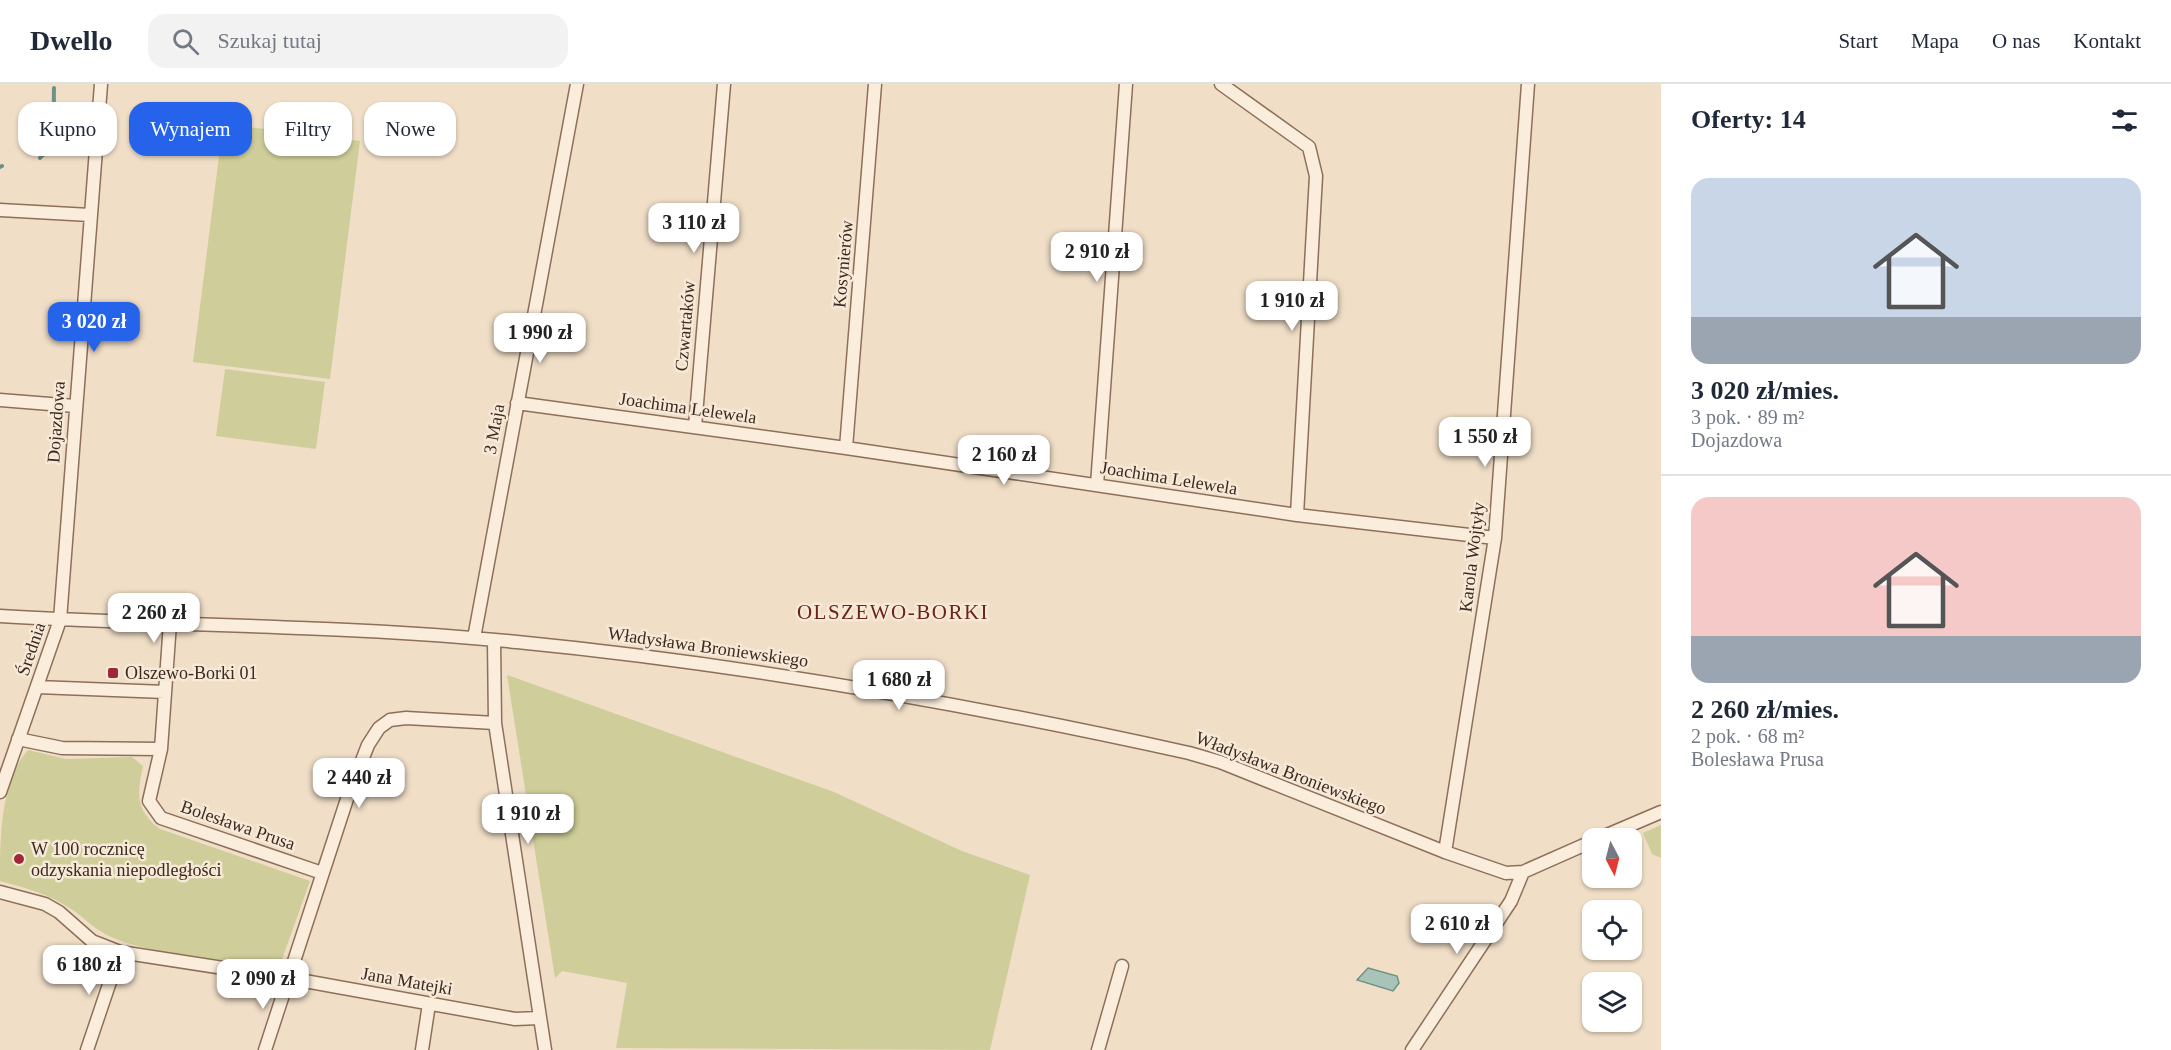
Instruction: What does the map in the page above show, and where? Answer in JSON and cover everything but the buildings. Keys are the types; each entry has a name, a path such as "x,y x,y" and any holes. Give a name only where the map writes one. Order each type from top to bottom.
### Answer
{"street":[{"name":"Dojazdowa","path":"60,620 101,84"},
{"name":"3 Maja","path":"474,639 577,84"},
{"name":"Czwartaków","path":"695,428 724,84"},
{"name":"Kosynierów","path":"846,448 875,84"},
{"path":"1097,485 1126,84"},
{"path":"1221,84 1309,147 1316,176 1297,516"},
{"name":"Karola Wojtyły","path":"1445,852 1495,538 1528,84"},
{"path":"0,210 90,215"},
{"path":"0,400 75,406"},
{"name":"Joachima Lelewela","path":"517,403 846,448 1297,516 1495,538"},
{"name":"Władysława Broniewskiego","path":"0,616 494,640 668,659 820,680 1189,753 1220,762 1445,852 1506,873 1523,872 1582,847"},
{"name":"Średnia","path":"0,792 60,620"},
{"name":"Bolesława Prusa","path":"170,623 161,749 149,801 161,818 322,873"},
{"path":"494,640 495,723 545,1050"},
{"path":"37,687 165,692"},
{"path":"265,1050 358,766 379,728 390,720 406,718 495,723"},
{"path":"18,739 62,748 161,749"},
{"path":"1623,828 1661,812"},
{"path":"1412,1050 1511,902 1523,872"},
{"name":"Jana Matejki","path":"0,892 45,904 59,912 92,941 120,952 288,978 515,1019 539,1018"},
{"path":"87,1050 120,952"},
{"path":"1098,1050 1122,966"},
{"path":"422,1050 429,1004"}],"shaded area":[{"path":"252,128 264,129 264,156 352,156 352,140 360,141 330,379 193,362 219,156 252,156"},
{"path":"225,369 325,382 316,449 216,436"},
{"path":"507,675 834,792 962,851 1030,875 990,1050 616,1048 627,983 562,971 555,978"},
{"path":"28,750 66,759 132,757 143,766 139,793 142,808 160,829 310,881 280,965 271,967 188,956 128,943 103,933 52,898 0,881 1,830 7,794 19,763"},
{"path":"1661,825 1661,858 1652,854 1643,833"},
{"path":"1368,968 1397,976 1399,983 1393,991 1357,980"}],"waterway":[{"path":"40,158 46,152 52,135 54,88"}],"place":[{"name":"Olszewo-Borki 01","path":"113,673"},
{"name":"W 100 rocznicę odzyskania niepodległości","path":"19,859"}],"district":[{"name":"OLSZEWO-BORKI","path":"893,612"}]}
